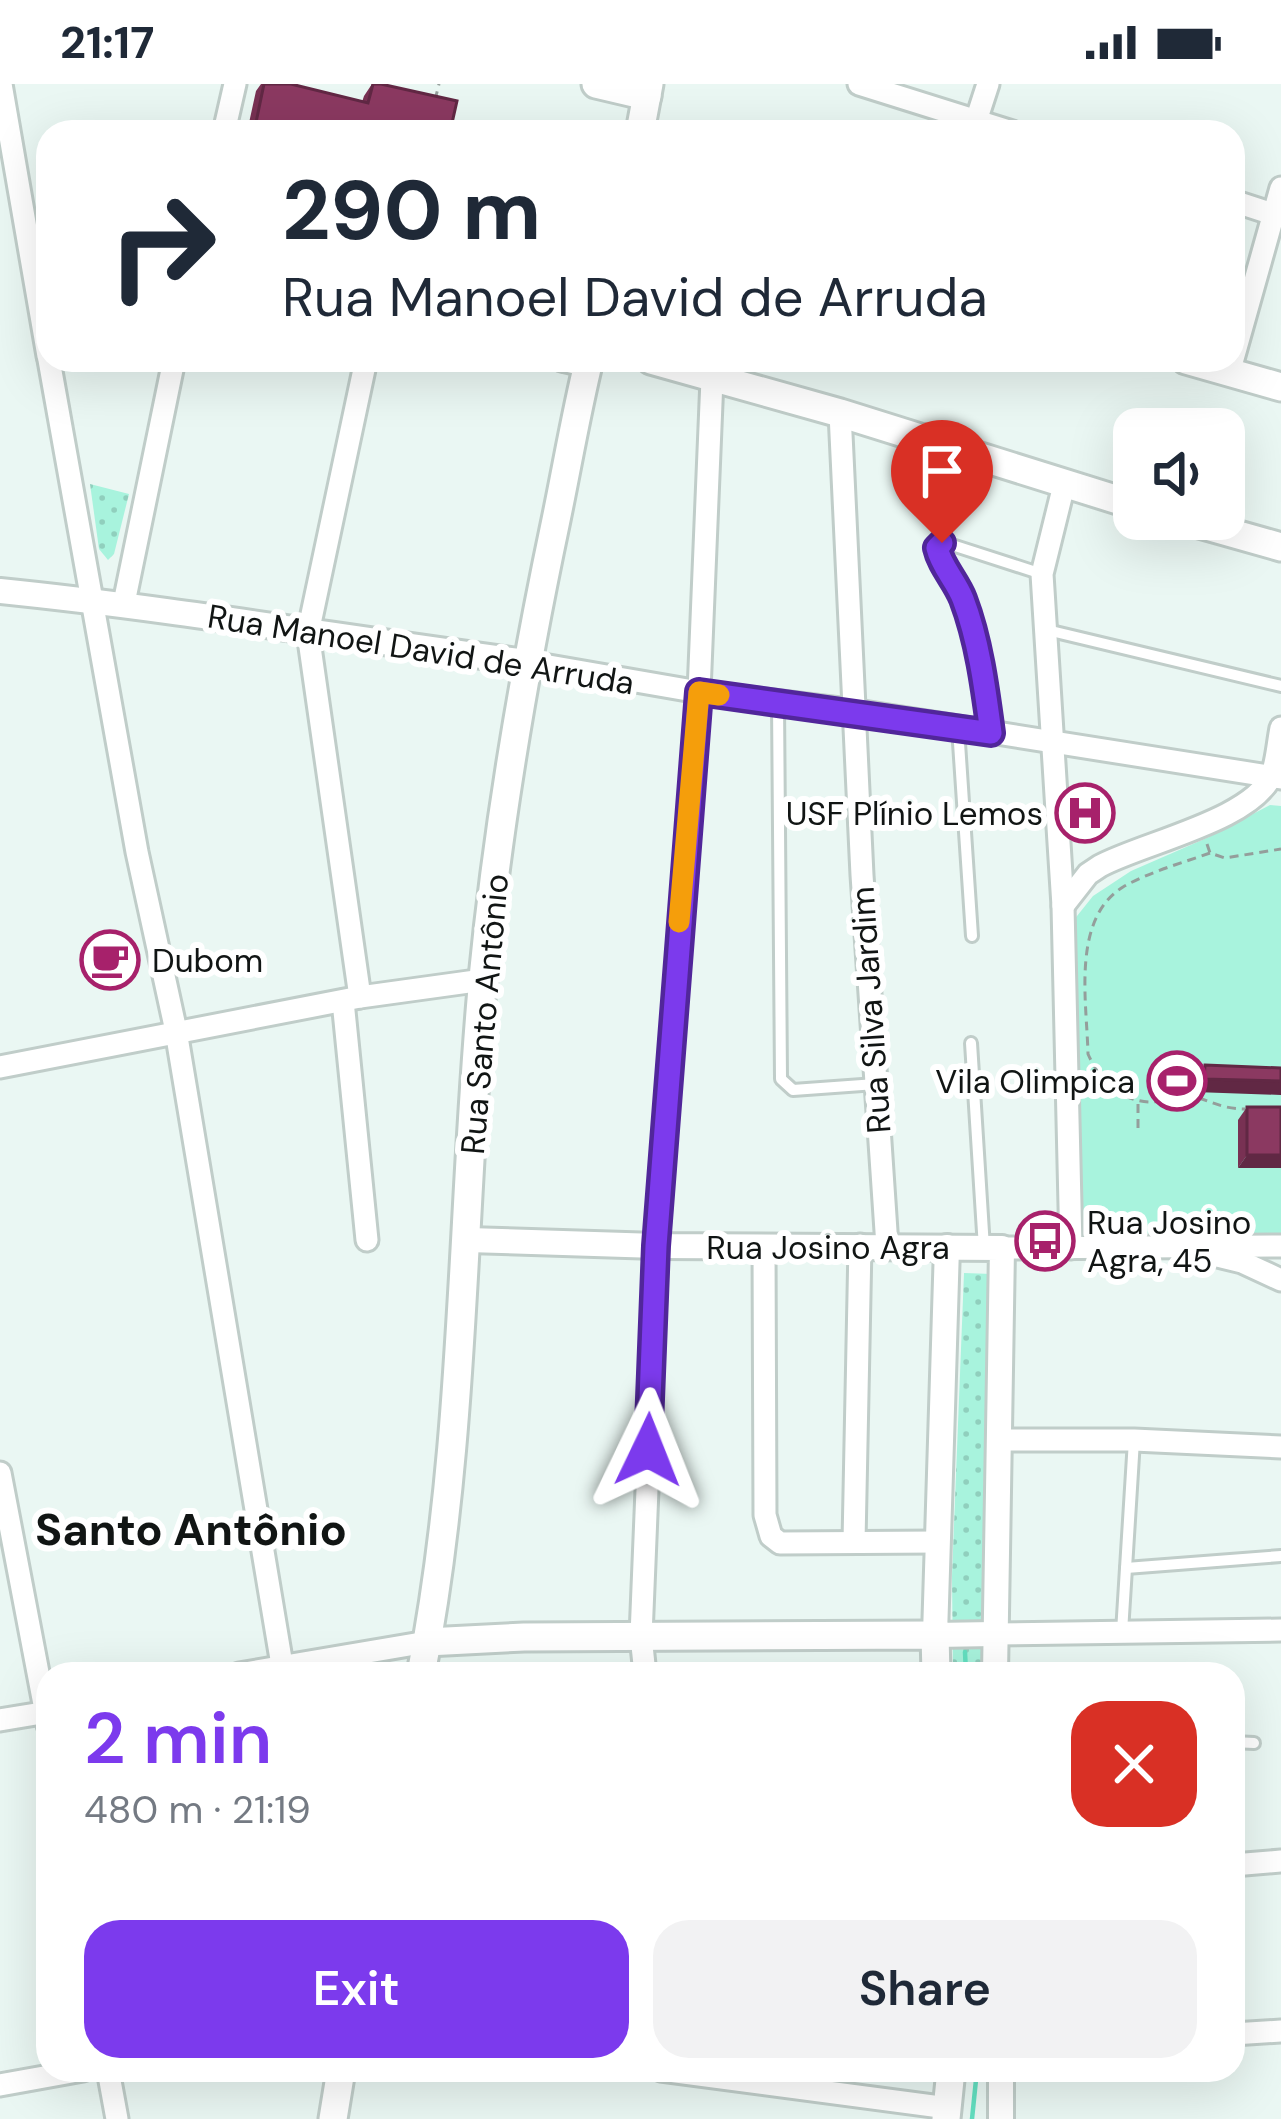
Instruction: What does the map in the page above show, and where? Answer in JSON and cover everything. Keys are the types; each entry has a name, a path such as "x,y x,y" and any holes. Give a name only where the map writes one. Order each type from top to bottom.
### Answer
{"main road":[{"path":"596,84 648,90 642,120"},
{"path":"1245,370 1281,387"},
{"name":"Rua Santo Antônio","path":"424,1662 450,1473 483,980 526,662 578,372"},
{"path":"690,372 840,413 1113,499"},
{"path":"1245,537 1281,547"},
{"path":"428,1642 939,1635 937,1662"},
{"path":"333,2119 339,2082"},
{"path":"947,2113 950,2082"}],"street":[{"path":"2,84 36,237"},
{"path":"227,120 235,84"},
{"path":"860,84 973,120"},
{"path":"976,120 988,84"},
{"path":"1245,316 1281,188"},
{"path":"1245,205 1273,214"},
{"path":"51,372 137,852 176,1031 281,1662"},
{"path":"124,603 172,372"},
{"path":"363,372 308,634 351,999 367,1240"},
{"path":"644,1662 656,1246 699,692 712,379"},
{"name":"Rua Silva Jardim","path":"840,413 862,875 887,1246"},
{"path":"1064,485 1042,574 1063,905 1071,1248"},
{"name":"Rua Manoel David de Arruda","path":"0,591 124,603 1276,777"},
{"path":"1063,905 1100,866 1198,826 1258,794 1276,777 1281,728"},
{"path":"0,1067 351,999 483,980"},
{"name":"Rua Josino Agra","path":"468,1240 656,1246 1281,1246"},
{"path":"854,1542 860,1245"},
{"path":"764,1246 767,1530 775,1540 938,1542"},
{"path":"947,1247 939,1635 1281,1630"},
{"path":"993,1248 999,1440 989,1634 993,1662"},
{"name":"Rua Josino Agra","path":"1189,1249 1242,1262 1281,1280"},
{"path":"999,1440 1281,1447"},
{"path":"0,1473 37,1662"},
{"path":"306,1662 428,1642"},
{"path":"0,1720 36,1717"},
{"path":"1245,1864 1281,1861"},
{"path":"1245,2033 1281,2030"},
{"path":"0,2084 36,2078"},
{"path":"110,2082 117,2119"},
{"path":"741,2082 947,2113"},
{"path":"1001,2082 1001,2119"}],"lane":[{"path":"991,733 972,626 937,548 946,543 1042,574"},
{"path":"1047,630 1281,686"},
{"path":"778,703 781,1078 794,1090 876,1084"},
{"path":"958,728 972,936"},
{"path":"971,1043 993,1248"},
{"path":"1122,1632 1134,1440"},
{"path":"1126,1568 1281,1556"},
{"path":"1245,1743 1254,1743"}],"path":[{"path":"432,111 439,84"},
{"path":"1198,826 1210,853"},
{"path":"1262,1109 1225,1109 1190,1096 1138,1100 1120,1095 1108,1084 1088,1054 1089,936 1115,893 1210,853 1225,858 1281,849"},
{"path":"1138,1100 1138,1128"}],"green space":[{"path":"90,484 129,494 114,554 108,560 99,549"},
{"name":"Vila Olimpica","path":"1270,805 1281,806 1281,1237 1078,1245 1069,926 1093,896 1131,871"},
{"path":"964,1273 992,1274 984,1662 953,1662"}],"building":[{"path":"264,84 291,84 368,103 373,84 381,84 457,101 453,120 256,120"},
{"path":"1205,1065 1281,1068 1281,1081 1204,1079"},
{"path":"1247,1107 1281,1107 1281,1155 1247,1155"}],"waterway":[{"path":"965,1652 965,1662"},
{"path":"972,2119 976,2082"}],"slow traffic":[{"path":"679,922 699,692 719,695"}],"place":[{"name":"USF Plínio Lemos","path":"1085,813"},
{"name":"Dubom","path":"110,960"},
{"name":"Vila Olimpica","path":"1177,1081"},
{"name":"Rua Josino Agra, 45","path":"1045,1241"}],"district":[{"name":"Santo Antônio","path":"191,1529"}],"route":[{"path":"648,1450 656,1246 699,692 991,733 972,626 939,557 937,548 942,543"}]}
